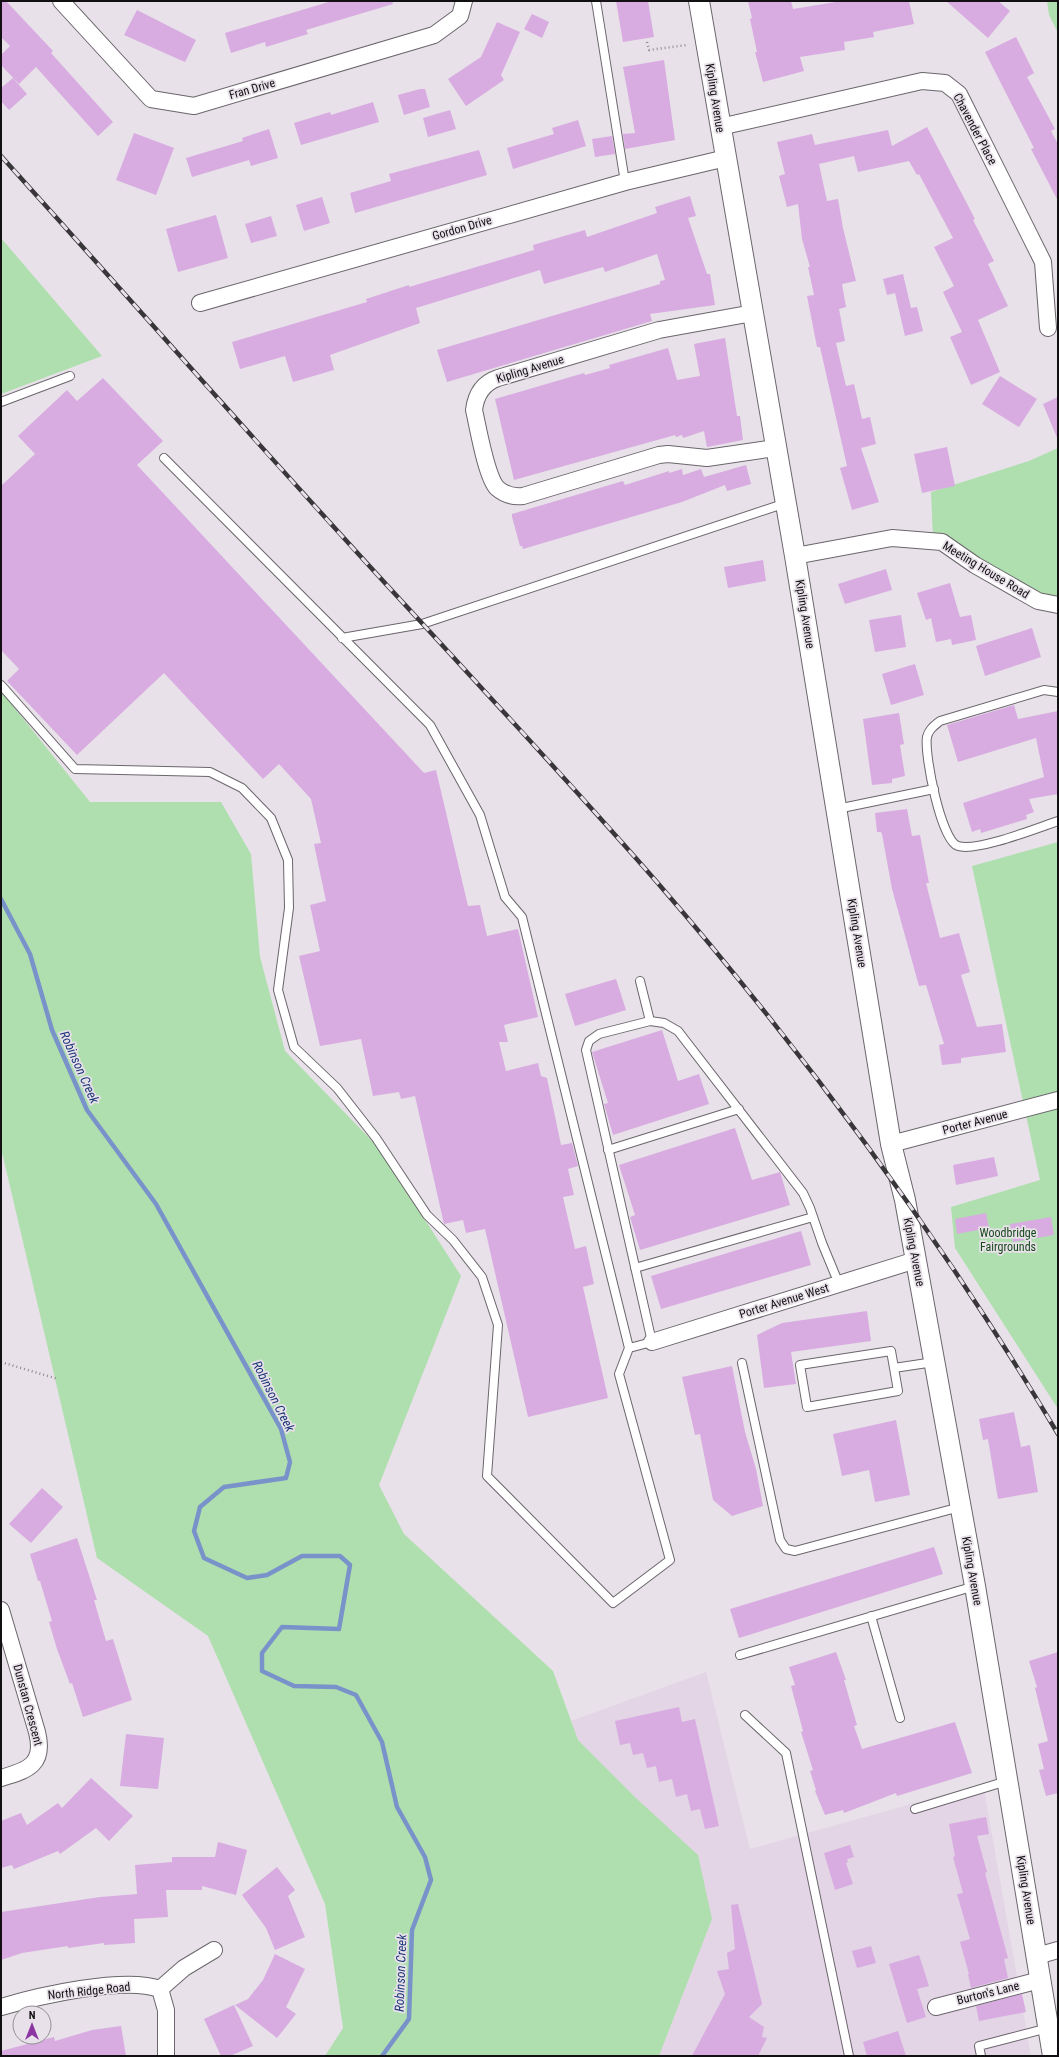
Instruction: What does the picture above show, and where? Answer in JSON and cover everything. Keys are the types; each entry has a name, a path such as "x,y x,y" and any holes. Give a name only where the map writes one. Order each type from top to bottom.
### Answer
{"street":[{"name":"Fran Drive","path":"61,1 151,99 194,106 434,36 460,16 464,1"},
{"name":"Kipling Avenue","path":"699,1 775,448 795,556 891,1144 905,1200 961,1507 1053,2056"},
{"name":"Chavender Place","path":"720,127 922,81 946,83 959,94 1043,262 1048,328"},
{"name":"Gordon Drive","path":"200,303 626,182 726,158"},
{"name":"Kipling Avenue","path":"753,313 659,330 495,379 481,390 475,401 474,410 491,478 502,491 513,496 523,496 662,455 707,458 775,448"},
{"name":"Meeting House Road","path":"795,556 892,538 942,542 976,565 1038,601 1058,605"},
{"name":"Porter Avenue","path":"891,1144 1058,1100"},
{"name":"Porter Avenue West","path":"652,1342 916,1260"},
{"name":"Dunstan Crescent","path":"1,1610 37,1732 40,1752 37,1760 28,1768 1,1778"},
{"path":"166,2056 166,2010 160,1989 184,1968 214,1950"},
{"path":"1037,1956 1058,1950"},
{"name":"Burton's Lane","path":"936,2007 1040,1980"},
{"name":"North Ridge Road","path":"1,2007 35,1997 104,1986 151,1985 160,1989"}],"lane":[{"path":"596,1 626,182"},
{"path":"1,402 70,376"},
{"path":"1,685 75,769 210,772 242,788 271,818 288,860 289,908 278,990 294,1047 337,1088 376,1138 427,1214 453,1240 482,1277 498,1325 487,1476 613,1603 670,1560 619,1374 629,1348 522,917 505,897 480,815 430,725 164,458"},
{"path":"342,638 422,624 786,503"},
{"path":"1058,692 1044,690 940,721 931,728 927,737 926,752 942,823 948,838 956,846 968,848 982,845 1058,822"},
{"path":"837,809 934,789"},
{"path":"640,981 650,1021"},
{"path":"629,1348 652,1342 586,1050 589,1041 599,1034 650,1021 664,1023 678,1031 803,1193 839,1284"},
{"path":"608,1150 739,1109"},
{"path":"635,1268 813,1217"},
{"path":"891,1351 894,1368 898,1390 807,1407 800,1365 891,1351"},
{"path":"894,1368 935,1362"},
{"path":"742,1363 780,1540 786,1550 795,1550 961,1507"},
{"path":"740,1655 975,1586"},
{"path":"871,1616 900,1718"},
{"path":"745,1715 786,1753 849,2056"},
{"path":"916,1809 1008,1781"},
{"path":"981,2056 979,2046 1048,2028"}],"path":[{"path":"647,42 649,50 687,45"},
{"path":"1,1362 58,1379"}],"shaded area":[{"path":"706,1672 750,1849 983,1784 1031,2056 659,2056 712,1919 636,1798 578,1740 571,1721"}],"green space":[{"path":"1047,1 1058,1 1058,33 1049,15"},
{"path":"1,238 102,356 1,394"},
{"path":"1058,448 1058,608 933,540 931,492 1029,461"},
{"path":"1,691 90,802 221,802 251,854 260,957 285,1051 379,1148 461,1276 379,1485 404,1534 553,1671 578,1740 636,1798 698,1855 712,1919 659,2056 325,2056 343,2028 325,1904 208,1636 97,1558 1,1148"},
{"name":"Woodbridge Fairgrounds","path":"1058,842 1058,1409 955,1248 951,1207 1040,1180 972,866"}],"building":[{"path":"1,1 6,1 53,51 51,53 113,122 98,136 36,67 19,84 1,65 1,55 10,46 1,37"},
{"path":"332,1 392,1 393,4 306,30 308,34 266,47 265,42 231,53 225,33"},
{"path":"616,1 648,1 654,37 623,42"},
{"path":"748,1 791,1 793,9 842,1 909,1 914,24 873,32 874,37 844,42 845,50 800,57 804,71 763,82 755,52 757,52"},
{"path":"946,1 998,1 1010,11 988,38"},
{"path":"137,10 196,40 185,62 124,35"},
{"path":"532,14 549,22 542,38 524,29"},
{"path":"497,22 520,32 501,75 504,80 466,106 448,79 481,57"},
{"path":"1016,37 1034,73 1027,77 1055,129 1051,131 1058,144 1058,201 1031,149 1034,148 985,52"},
{"path":"664,60 675,140 625,149 623,134 635,133 623,67"},
{"path":"13,78 27,94 9,110 1,101 1,88"},
{"path":"425,89 430,107 404,115 398,95"},
{"path":"373,102 379,122 301,145 294,123 330,112 331,115"},
{"path":"450,110 456,129 428,137 423,118"},
{"path":"578,120 586,146 513,169 507,148 554,134 552,128"},
{"path":"927,127 975,219 973,220 994,261 988,264 1008,306 978,320 1000,372 971,385 950,337 962,332 943,292 954,286 934,247 953,238 919,174 917,175 909,161 858,172 854,156 819,164 827,201 838,199 843,228 856,281 842,284 846,307 839,309 845,341 836,343 846,386 854,384 862,419 870,417 876,444 861,448 879,502 852,510 840,468 847,466 820,347 817,347 807,296 814,295 808,267 810,267 802,239 798,204 787,207 779,176 785,174 777,142 812,134 815,145 888,130 892,146"},
{"path":"269,129 278,158 251,166 249,160 192,177 186,158 243,141 242,138"},
{"path":"134,133 174,148 156,195 116,180"},
{"path":"612,136 615,154 595,157 592,139"},
{"path":"479,150 487,175 355,213 350,193 391,181 389,174"},
{"path":"690,196 696,216 688,218 707,274 710,274 715,305 650,314 652,321 447,382 437,350 660,284 660,281 665,280 657,254 605,272 603,267 544,284 540,270 416,308 420,323 330,355 334,370 293,382 285,356 240,369 232,342 367,302 366,299 409,285 409,287 534,250 533,245 585,230 587,237 657,213 655,207"},
{"path":"322,197 330,223 304,231 296,205"},
{"path":"216,215 228,258 178,272 166,229"},
{"path":"271,216 277,236 251,243 245,224"},
{"path":"903,274 911,308 917,307 923,331 905,336 895,293 887,295 883,279"},
{"path":"725,338 737,416 740,416 743,440 707,447 704,431 683,438 682,435 676,437 675,435 514,480 495,399 584,373 585,375 610,368 609,365 668,348 677,380 700,376 694,344"},
{"path":"1000,376 1037,399 1019,427 982,404"},
{"path":"103,378 163,441 137,465 424,773 436,770 468,906 480,905 487,936 518,929 538,1017 504,1025 508,1042 499,1042 506,1071 538,1063 541,1076 547,1078 561,1145 572,1143 578,1166 568,1169 574,1195 563,1197 575,1249 586,1246 594,1284 583,1287 608,1398 528,1417 485,1229 466,1233 463,1220 444,1224 415,1096 401,1099 399,1092 373,1096 361,1039 320,1046 299,956 320,951 310,905 326,901 314,844 321,843 311,799 279,764 263,779 164,673 77,755 7,681 19,669 1,650 1,486 35,454 18,436 67,390 77,401"},
{"path":"1058,397 1058,440 1043,404"},
{"path":"947,447 955,486 922,493 914,454"},
{"path":"746,465 751,484 727,491 725,485 682,502 523,549 522,546 520,546 512,514 623,481 625,485 669,471 669,473 682,469 683,475 701,469 704,477"},
{"path":"763,560 766,581 728,588 724,567"},
{"path":"886,569 892,590 845,604 838,584"},
{"path":"950,583 960,617 971,615 976,640 952,645 951,639 936,642 931,618 926,620 917,593"},
{"path":"901,615 906,647 875,652 869,620"},
{"path":"1032,628 1041,657 985,676 976,646"},
{"path":"915,664 924,695 891,705 882,674"},
{"path":"1014,705 1018,719 1058,711 1058,794 1029,799 1034,812 1026,815 1027,819 981,833 980,829 972,832 963,803 1044,777 1036,738 958,762 947,725"},
{"path":"899,713 904,744 900,745 905,776 892,779 892,783 872,785 863,719"},
{"path":"907,809 912,836 920,835 929,883 926,883 940,938 959,933 970,972 961,975 977,1027 1002,1024 1006,1052 961,1058 961,1063 942,1065 939,1045 944,1044 926,985 919,986 892,889 882,834 881,832 877,832 875,813"},
{"path":"616,979 626,1010 575,1026 565,994"},
{"path":"662,1030 678,1081 699,1074 709,1104 613,1135 604,1104 608,1103 592,1052"},
{"path":"735,1128 752,1180 780,1172 790,1205 640,1250 630,1217 635,1215 619,1165"},
{"path":"994,1157 998,1176 956,1185 953,1165"},
{"path":"986,1213 989,1228 957,1234 955,1219"},
{"path":"1051,1217 1054,1235 1013,1242 1010,1224"},
{"path":"801,1231 811,1265 661,1309 651,1276"},
{"path":"867,1311 871,1341 791,1352 796,1384 764,1388 757,1335 782,1323"},
{"path":"732,1366 745,1432 756,1469 763,1506 732,1516 713,1500 700,1434 695,1435 682,1377"},
{"path":"1014,1412 1021,1447 1030,1445 1038,1492 998,1499 988,1439 983,1440 979,1419"},
{"path":"896,1420 910,1495 875,1502 869,1470 842,1476 833,1434"},
{"path":"42,1488 63,1507 31,1543 9,1524"},
{"path":"77,1538 97,1600 94,1600 106,1641 113,1639 132,1700 83,1717 72,1683 70,1684 57,1649 49,1622 52,1621 30,1554"},
{"path":"934,1547 943,1574 739,1638 730,1609"},
{"path":"836,1652 846,1680 844,1680 857,1725 854,1726 862,1749 955,1722 972,1773 897,1796 896,1793 844,1813 843,1810 825,1815 815,1791 816,1790 810,1771 813,1770 801,1732 803,1731 791,1686 795,1685 789,1667"},
{"path":"1058,1652 1058,1793 1046,1796 1039,1770 1044,1769 1038,1744 1048,1741 1035,1688 1037,1687 1029,1661"},
{"path":"679,1707 682,1722 695,1719 719,1826 705,1829 700,1809 691,1811 687,1794 676,1797 672,1779 659,1782 656,1766 647,1768 643,1753 633,1755 630,1743 620,1745 615,1721"},
{"path":"126,1734 164,1738 158,1789 120,1786"},
{"path":"91,1778 133,1816 109,1841 96,1828 60,1854 58,1851 14,1869 12,1865 1,1868 1,1821 21,1813 27,1825 58,1803 62,1808"},
{"path":"986,1817 989,1834 977,1836 987,1872 985,1873 1008,1958 1004,1959 1008,1978 971,1988 969,1974 960,1942 970,1939 957,1894 963,1893 953,1857 955,1856 949,1824"},
{"path":"218,1842 247,1850 236,1895 202,1886 202,1890 166,1890 168,1917 134,1919 135,1943 104,1945 104,1943 68,1948 68,1946 22,1953 1,1960 1,1912 100,1897 137,1894 135,1865 172,1862 172,1857 215,1857"},
{"path":"850,1845 854,1857 847,1859 848,1862 846,1863 853,1884 835,1890 824,1853"},
{"path":"277,1867 295,1890 288,1896 305,1937 275,1950 266,1928 242,1895"},
{"path":"738,1904 762,2004 749,2017 764,2027 762,2037 767,2038 758,2056 692,2056 725,1994 717,1971 729,1969 727,1953 735,1949 731,1905"},
{"path":"871,1946 876,1963 857,1968 852,1951"},
{"path":"275,1954 305,1969 286,2007 296,2014 277,2038 235,2005 248,1999 263,1980"},
{"path":"919,1955 929,1986 917,1989 926,2017 907,2023 889,1964"},
{"path":"1022,1994 1026,2012 979,2021 976,2006"},
{"path":"234,2005 253,2046 230,2056 221,2056 204,2019"},
{"path":"121,2026 126,2056 1,2056 1,2051 24,2045 52,2045 52,2038 54,2037 55,2041 92,2030"},
{"path":"898,2031 906,2056 867,2056 863,2042"}],"waterway":[{"name":"Robinson Creek","path":"1,899 30,954 52,1030 87,1110 156,1204 281,1429 290,1462 286,1478 224,1487 200,1507 194,1531 204,1558 247,1578 267,1575 302,1556 340,1556 350,1565 339,1629 282,1627 262,1653 262,1671 294,1686 336,1687 356,1695 382,1742 397,1807 425,1857 431,1880 412,1930 409,2019 382,2056"}],"railway":[{"path":"1,156 314,506 598,815 711,946 818,1080 919,1218 967,1289 1058,1434"}]}
